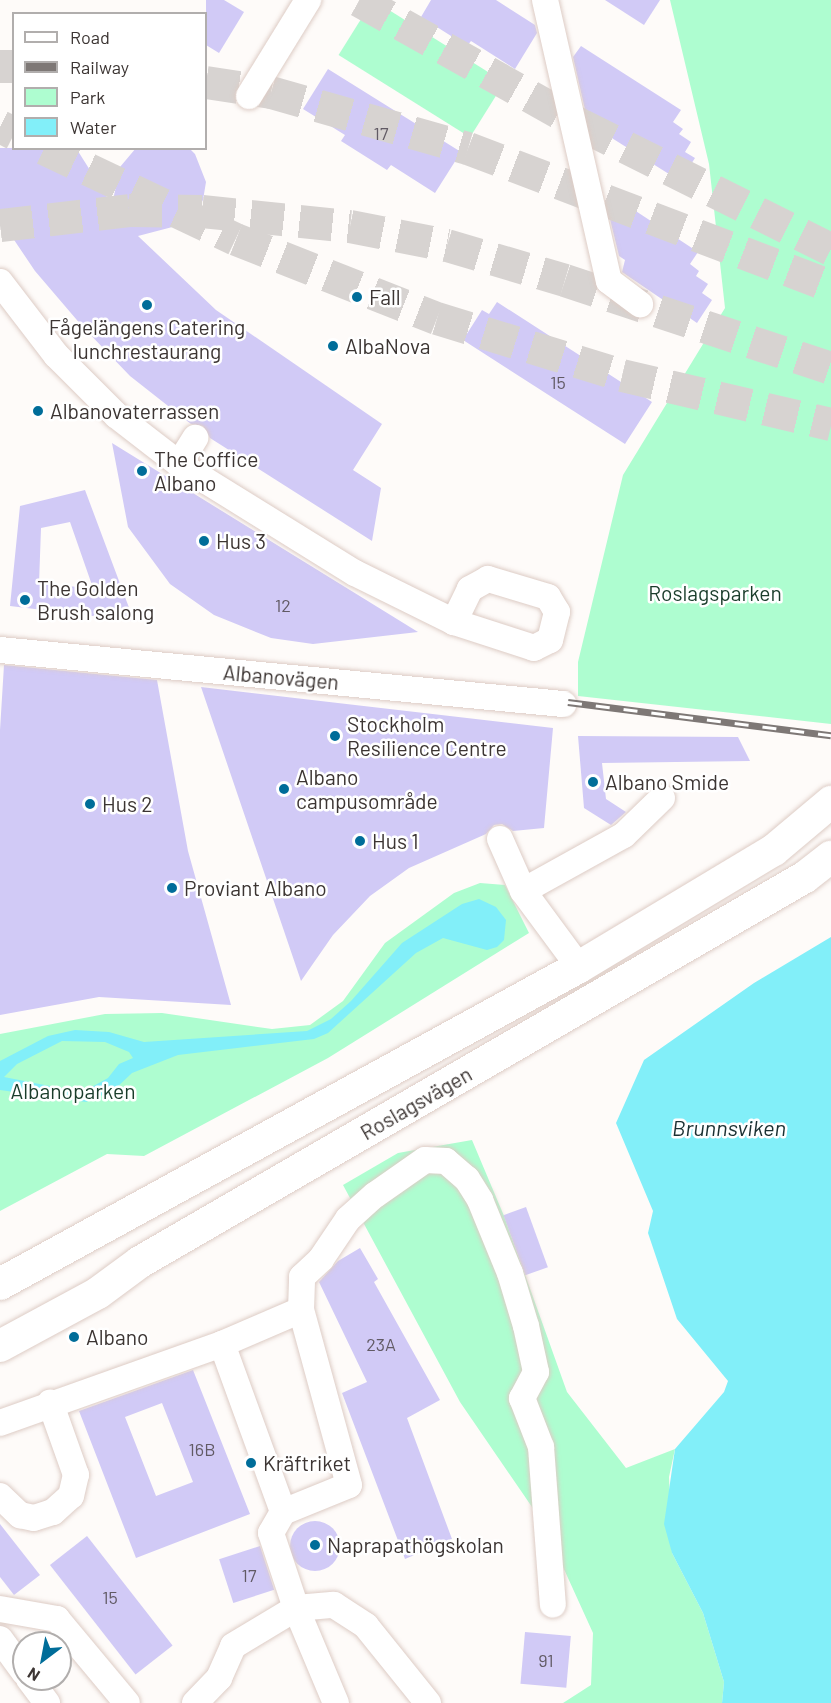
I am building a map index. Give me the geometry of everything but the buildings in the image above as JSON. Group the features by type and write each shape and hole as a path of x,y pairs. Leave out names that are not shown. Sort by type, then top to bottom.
{"main road":[{"name":"Roslagsvägen","path":"0,1284 579,967 774,850 831,802"},
{"name":"Roslagsvägen","path":"0,1346 98,1293 140,1262 805,877 831,857"}],"street":[{"path":"249,96 308,0"},
{"path":"545,0 609,281 640,304"},
{"path":"0,282 56,355 117,416 179,464 355,573 454,622 499,629 534,648 550,640 557,612 548,597 488,579 470,589 454,622"},
{"path":"179,464 195,438"},
{"name":"Albanovägen","path":"0,650 563,704"},
{"path":"523,891 624,835 662,798"},
{"path":"500,839 523,891 579,967"},
{"path":"336,1703 296,1608 271,1533 283,1512 349,1485 301,1310 302,1277 321,1259 348,1220 375,1195 425,1160 446,1161 467,1179 494,1230 510,1273 536,1372 522,1398 541,1447 553,1605"},
{"path":"0,1423 50,1402 222,1344 301,1310"},
{"path":"222,1344 283,1512"},
{"path":"0,1496 20,1515 34,1518 53,1512 71,1496 76,1475 50,1402"},
{"path":"195,1703 219,1678 233,1646 296,1608 334,1605 366,1626 428,1703"},
{"path":"0,1609 57,1619 127,1703"},
{"path":"0,1639 12,1656"}],"green space":[{"path":"373,0 504,82 470,137 339,55"},
{"name":"Roslagsparken","path":"670,0 831,0 831,724 578,696 578,662 623,475 725,308 709,164"},
{"name":"Albanoparken","path":"480,883 505,885 529,933 328,1058 144,1156 107,1154 0,1211 0,1034 105,1014 162,1013 272,1029 310,1025 343,1001 385,943 454,893"},
{"path":"472,1140 504,1216 567,1392 626,1468 675,1449 669,1477 672,1553 703,1613 724,1682 722,1703 563,1703 591,1685 593,1633 543,1523 460,1402 343,1185 398,1153"}],"water":[{"path":"479,899 496,907 506,920 504,940 497,947 487,950 443,938 416,953 328,1033 314,1039 178,1055 132,1073 114,1090 86,1102 0,1090 0,1061 48,1036 75,1030 109,1032 144,1042 307,1031 331,1019 351,1001 402,943 462,904","holes":["62,1041 105,1042 129,1052 133,1058 119,1064 108,1078 88,1089 70,1090 4,1077 17,1064"]},
{"name":"Brunnsviken","path":"831,937 831,1703 722,1703 724,1682 703,1613 672,1553 664,1524 675,1449 724,1392 728,1381 677,1319 648,1233 653,1211 616,1123 644,1060 754,983"}],"tunnel":[{"path":"359,0 582,125 831,249"},
{"path":"0,66 12,66"},
{"path":"207,82 271,92 468,148 831,286"},
{"path":"0,126 12,132"},
{"path":"48,150 236,239 437,318 622,375 831,424"},
{"path":"0,225 129,210 202,211 350,226 447,245 565,280 831,368"}],"railway":[{"path":"568,702 831,735"}],"place":[{"name":"Fall","path":"357,297"},
{"name":"Fågelängens Catering lunchrestaurang","path":"147,305"},
{"name":"AlbaNova","path":"333,346"},
{"name":"Albanovaterrassen","path":"38,411"},
{"name":"The Coffice Albano","path":"142,471"},
{"name":"Hus 3","path":"204,541"},
{"name":"The Golden Brush salong","path":"25,600"},
{"name":"Stockholm Resilience Centre","path":"335,736"},
{"name":"Albano Smide","path":"593,782"},
{"name":"Albano campusområde","path":"284,789"},
{"name":"Hus 2","path":"90,804"},
{"name":"Hus 1","path":"360,841"},
{"name":"Proviant Albano","path":"172,888"},
{"name":"Albano","path":"74,1337"},
{"name":"Kräftriket","path":"251,1463"},
{"name":"Naprapathögskolan","path":"315,1545"}]}
